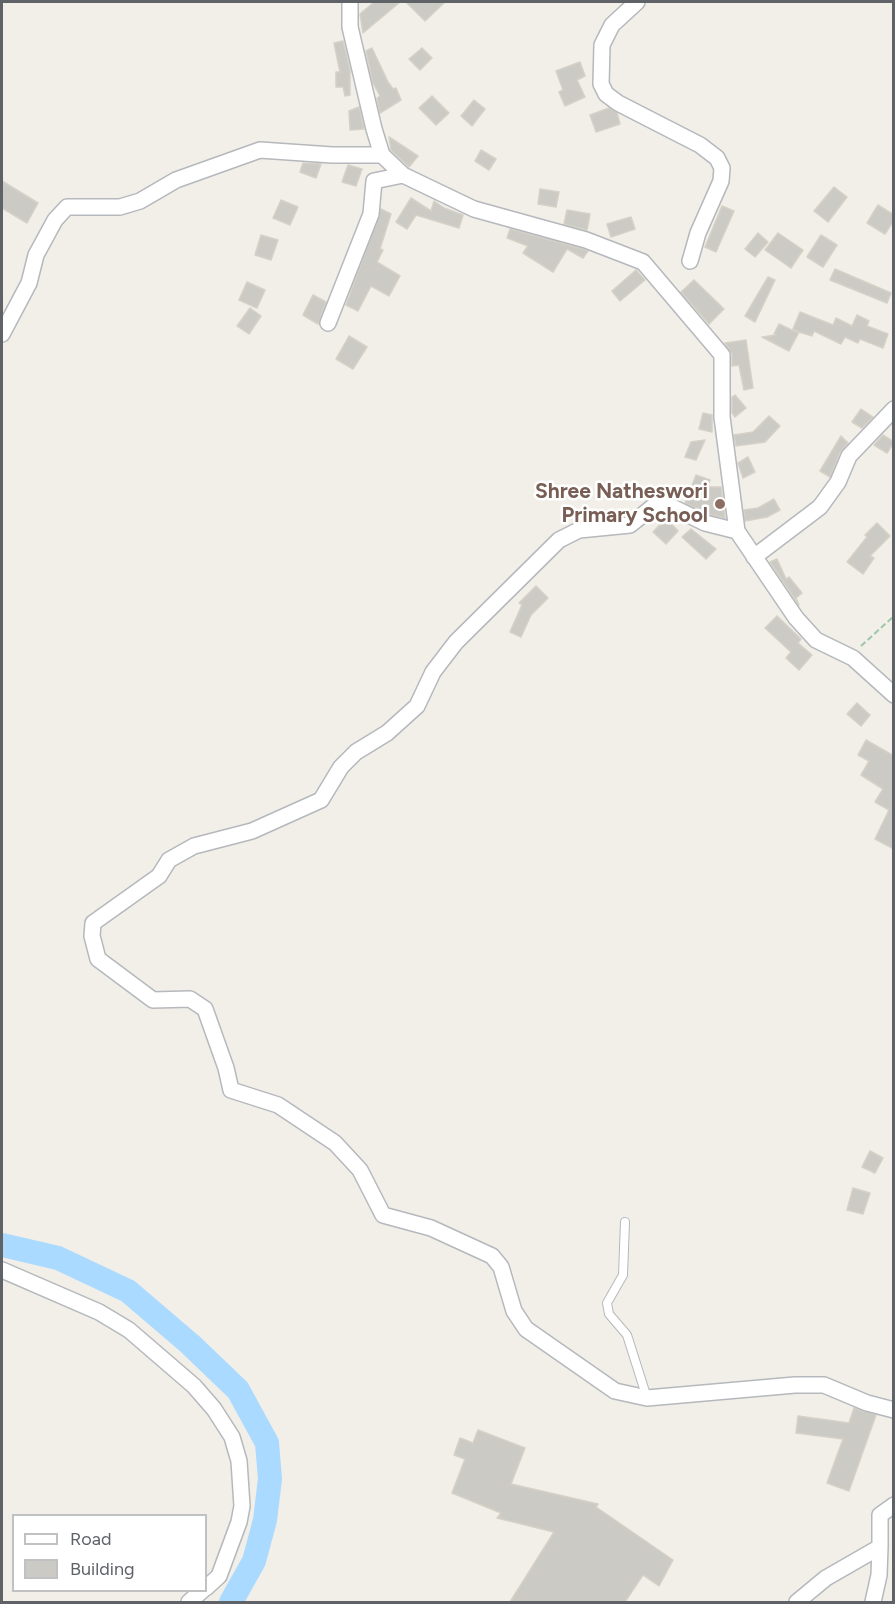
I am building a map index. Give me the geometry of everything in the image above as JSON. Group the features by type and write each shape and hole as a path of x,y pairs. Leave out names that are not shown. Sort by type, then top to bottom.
{"street":[{"path":"350,2 351,27 382,155 403,175 474,209 586,240 643,262 722,355 722,417 737,531 796,618 816,640 851,657 894,695"},
{"path":"637,2 612,25 602,45 601,84 606,94 618,104 700,146 717,158 722,168 721,181 698,233 690,261"},
{"path":"2,334 29,283 36,255 55,220 67,207 120,207 140,201 176,180 260,150 382,155"},
{"path":"328,322 372,214 374,181 403,175"},
{"path":"754,557 820,507 838,482 849,456 877,423 894,409"},
{"path":"737,531 705,523 666,504 655,505 630,525 579,530 559,540 456,642 433,672 417,706 387,733 356,752 341,767 321,800 252,831 194,846 177,855 169,860 159,876 93,923 92,936 98,959 153,1000 190,999 205,1009 226,1068 231,1090 278,1105 335,1143 360,1170 383,1215 431,1228 492,1256 501,1267 514,1311 526,1329 615,1391 647,1398 795,1385 824,1385 867,1403 894,1410"},
{"path":"2,1270 99,1312 129,1330 194,1386 232,1437 239,1461 243,1506 219,1576 207,1586"},
{"path":"873,1602 879,1575 880,1515 894,1505"},
{"path":"797,1602 825,1578 880,1547"},
{"path":"189,1602 201,1592"}],"lane":[{"path":"625,1222 623,1275 607,1303 609,1314 627,1335 647,1398"}],"path":[{"path":"851,657 878,628 894,616"}],"building":[{"path":"374,2 400,2 363,33 360,14"},
{"path":"406,2 445,2 425,21"},
{"path":"343,41 350,70 350,95 345,96 343,87 336,87 336,72 340,72 334,43"},
{"path":"372,48 388,82 393,89 396,88 401,100 380,113 377,98 380,96 373,83 366,51"},
{"path":"422,48 432,58 420,70 409,59"},
{"path":"580,62 585,76 577,80 585,97 565,106 559,92 563,90 556,71"},
{"path":"432,96 449,113 436,125 419,108"},
{"path":"474,100 485,109 472,126 461,116"},
{"path":"359,107 364,129 350,130 349,111"},
{"path":"609,108 617,113 620,124 596,132 590,115"},
{"path":"389,137 418,156 409,167 391,150"},
{"path":"481,150 496,159 489,170 475,161"},
{"path":"303,163 321,164 316,178 300,172"},
{"path":"348,165 362,169 356,186 342,182"},
{"path":"2,181 38,203 27,223 2,208"},
{"path":"834,187 847,197 828,222 814,211"},
{"path":"540,189 559,192 556,207 538,204"},
{"path":"411,198 431,211 434,201 444,208 463,215 459,228 416,215 407,229 396,222"},
{"path":"281,200 298,207 290,225 273,218"},
{"path":"878,205 894,215 894,220 885,234 867,223"},
{"path":"722,206 734,211 716,252 705,247"},
{"path":"381,209 391,214 380,249 383,250 377,262 400,276 389,296 371,286 358,311 346,305"},
{"path":"567,210 590,214 587,230 564,224"},
{"path":"631,217 635,229 611,237 607,224"},
{"path":"510,229 588,251 583,258 567,249 553,272 523,253 528,246 507,238"},
{"path":"758,233 768,242 755,257 745,249"},
{"path":"778,233 803,250 791,268 765,250"},
{"path":"261,235 278,240 271,260 255,255"},
{"path":"821,235 837,245 823,267 807,257"},
{"path":"835,269 891,293 887,303 830,280"},
{"path":"636,270 645,280 620,301 612,291"},
{"path":"768,277 775,280 755,322 745,316"},
{"path":"694,280 724,309 709,324 681,292"},
{"path":"247,282 265,290 257,308 239,300"},
{"path":"313,295 326,302 318,324 303,315"},
{"path":"250,308 261,316 249,334 237,326"},
{"path":"800,312 833,325 836,318 852,326 857,315 869,321 867,326 888,334 883,348 860,339 858,343 845,337 841,344 814,331 812,336 793,329"},
{"path":"779,324 799,332 789,351 762,337 776,335 774,334"},
{"path":"349,336 367,347 353,369 336,359"},
{"path":"746,340 753,388 744,390 739,365 732,366 732,354 725,343"},
{"path":"735,395 746,408 735,417 732,413 732,397"},
{"path":"861,409 873,417 862,428 852,422"},
{"path":"703,413 712,415 712,432 699,429"},
{"path":"769,416 780,426 765,442 736,446 734,435 753,432"},
{"path":"883,435 894,442 887,453 874,445"},
{"path":"841,436 848,443 840,452 830,477 820,471"},
{"path":"705,440 696,460 685,457 691,442"},
{"path":"748,457 755,472 743,478 738,463"},
{"path":"696,475 710,480 708,487 721,487 725,518 708,514 685,503"},
{"path":"774,499 780,510 767,517 745,521 744,510 758,508"},
{"path":"666,518 678,531 666,544 653,532"},
{"path":"877,523 890,536 870,556 874,558 863,574 847,562 867,537 865,535"},
{"path":"691,529 716,549 706,559 682,537"},
{"path":"777,559 786,579 789,577 802,593 796,598 799,605 770,562"},
{"path":"536,586 548,598 531,615 521,637 510,632 522,605 519,603"},
{"path":"777,616 801,639 798,643 812,655 799,670 786,658 791,652 765,628"},
{"path":"857,703 870,715 861,726 847,714"},
{"path":"866,740 894,756 894,849 875,839 889,810 875,802 883,789 861,775 869,761 858,755"},
{"path":"870,1151 883,1158 875,1173 862,1167"},
{"path":"853,1188 870,1193 863,1214 847,1210"},
{"path":"854,1408 876,1415 849,1491 827,1483 843,1439 796,1433 798,1416 849,1423"},
{"path":"478,1430 525,1448 511,1484 598,1504 596,1507 673,1560 659,1586 643,1575 625,1602 510,1602 554,1532 497,1518 501,1513 452,1493 465,1459 454,1455 460,1438 473,1443"}],"waterway":[{"path":"2,1245 58,1258 128,1291 190,1344 238,1390 267,1443 270,1479 265,1520 254,1561 231,1602"}],"place":[{"name":"Shree Natheswori Primary School","path":"720,504"}]}
